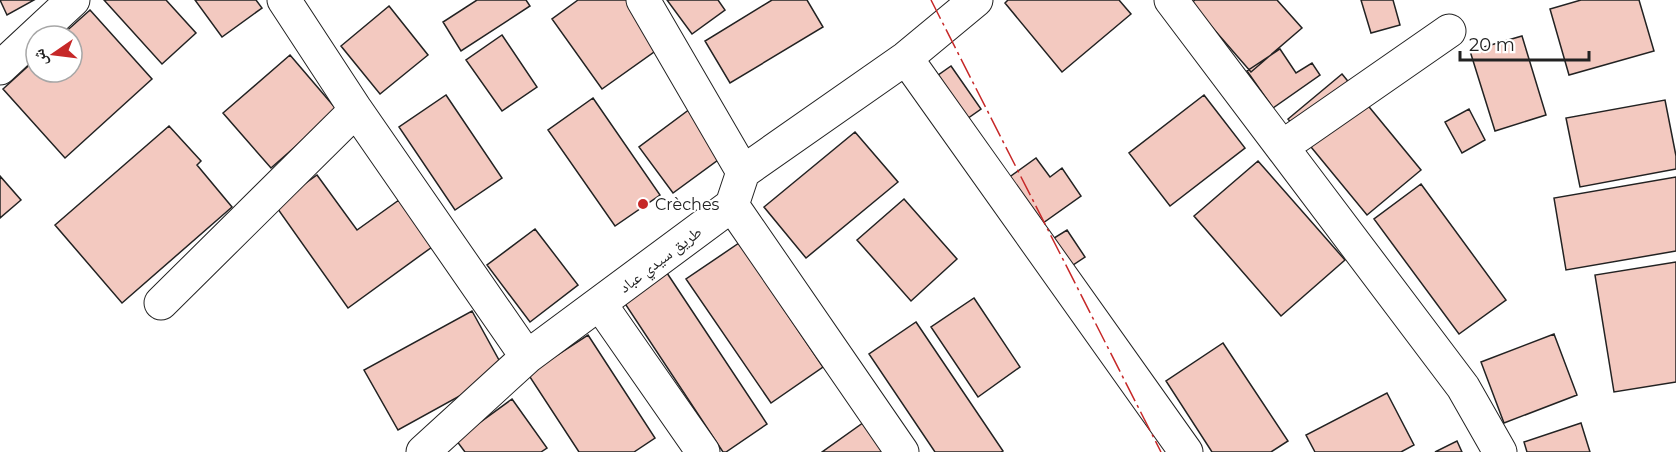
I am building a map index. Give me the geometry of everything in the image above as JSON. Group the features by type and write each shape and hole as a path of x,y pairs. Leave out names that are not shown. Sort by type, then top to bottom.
{"street":[{"path":"0,68 73,0"},
{"path":"284,0 356,110 527,357"},
{"path":"643,0 743,171"},
{"path":"902,452 732,205 743,171 906,58 976,0"},
{"path":"1172,0 1463,387 1500,452"},
{"path":"1282,147 1449,31"},
{"path":"906,58 1185,452"},
{"path":"161,303 356,110"},
{"name":"طريق سيدي عباد","path":"423,452 527,357 732,205"},
{"path":"600,304 703,452"}],"building":[{"path":"0,0 34,0 7,15"},
{"path":"104,0 166,0 196,33 162,64"},
{"path":"195,0 256,0 262,8 222,37"},
{"path":"477,0 526,0 530,6 461,51 443,22"},
{"path":"578,0 628,0 661,47 602,89 552,19"},
{"path":"667,0 718,0 725,10 692,34"},
{"path":"772,0 807,0 823,27 730,83 705,41"},
{"path":"1008,0 1119,0 1131,14 1062,72 1005,3"},
{"path":"1195,0 1277,0 1302,28 1251,72 1191,3"},
{"path":"1361,0 1393,0 1400,25 1371,33"},
{"path":"1581,0 1639,0 1654,51 1569,75 1550,9"},
{"path":"389,6 428,55 380,94 341,46"},
{"path":"90,10 152,79 65,158 3,89 24,70 24,84 84,84 84,24 74,24"},
{"path":"502,35 537,87 502,111 466,60"},
{"path":"1522,36 1546,115 1495,131 1470,51"},
{"path":"1280,49 1296,73 1312,63 1320,75 1273,108 1247,71"},
{"path":"290,55 337,110 271,168 223,113"},
{"path":"951,66 981,109 964,121 934,78"},
{"path":"1342,74 1421,170 1367,215 1288,119"},
{"path":"446,95 502,178 455,210 399,127"},
{"path":"1204,95 1245,148 1170,206 1129,153"},
{"path":"593,98 660,195 615,226 548,130"},
{"path":"1665,100 1676,156 1676,169 1580,187 1566,118"},
{"path":"698,103 733,149 673,193 639,147"},
{"path":"1469,109 1485,140 1462,153 1445,122"},
{"path":"169,126 201,161 197,165 232,207 122,303 55,225"},
{"path":"855,132 898,182 806,258 764,207"},
{"path":"1036,158 1050,177 1062,168 1081,196 1036,228 1004,181"},
{"path":"1258,161 1345,260 1281,316 1194,216"},
{"path":"317,175 357,230 399,200 432,247 348,308 275,205"},
{"path":"0,176 21,200 0,218"},
{"path":"1676,177 1676,251 1566,270 1554,198"},
{"path":"1421,184 1506,300 1459,334 1374,219"},
{"path":"904,199 957,259 911,301 857,240"},
{"path":"535,229 578,285 530,322 487,265"},
{"path":"1067,230 1085,257 1064,271 1046,243"},
{"path":"739,243 823,367 771,403 686,279"},
{"path":"1676,262 1676,382 1614,392 1595,275"},
{"path":"665,270 767,424 726,452 723,452 622,299"},
{"path":"974,298 1020,367 978,397 931,327"},
{"path":"472,311 505,371 398,430 364,370"},
{"path":"916,322 1003,451 935,452 869,354"},
{"path":"1554,334 1577,395 1504,423 1481,362"},
{"path":"588,335 655,438 634,452 579,452 528,374"},
{"path":"1223,343 1288,441 1271,452 1212,452 1166,381"},
{"path":"1387,393 1414,445 1401,452 1315,452 1306,435"},
{"path":"512,399 547,448 541,452 465,452 456,440"},
{"path":"867,420 889,452 822,452"},
{"path":"1581,423 1590,452 1527,452 1524,442"},
{"path":"1457,441 1462,452 1435,452"}],"power":[{"path":"931,0 1161,452"}],"place":[{"name":"Crèches","path":"643,204"}]}
